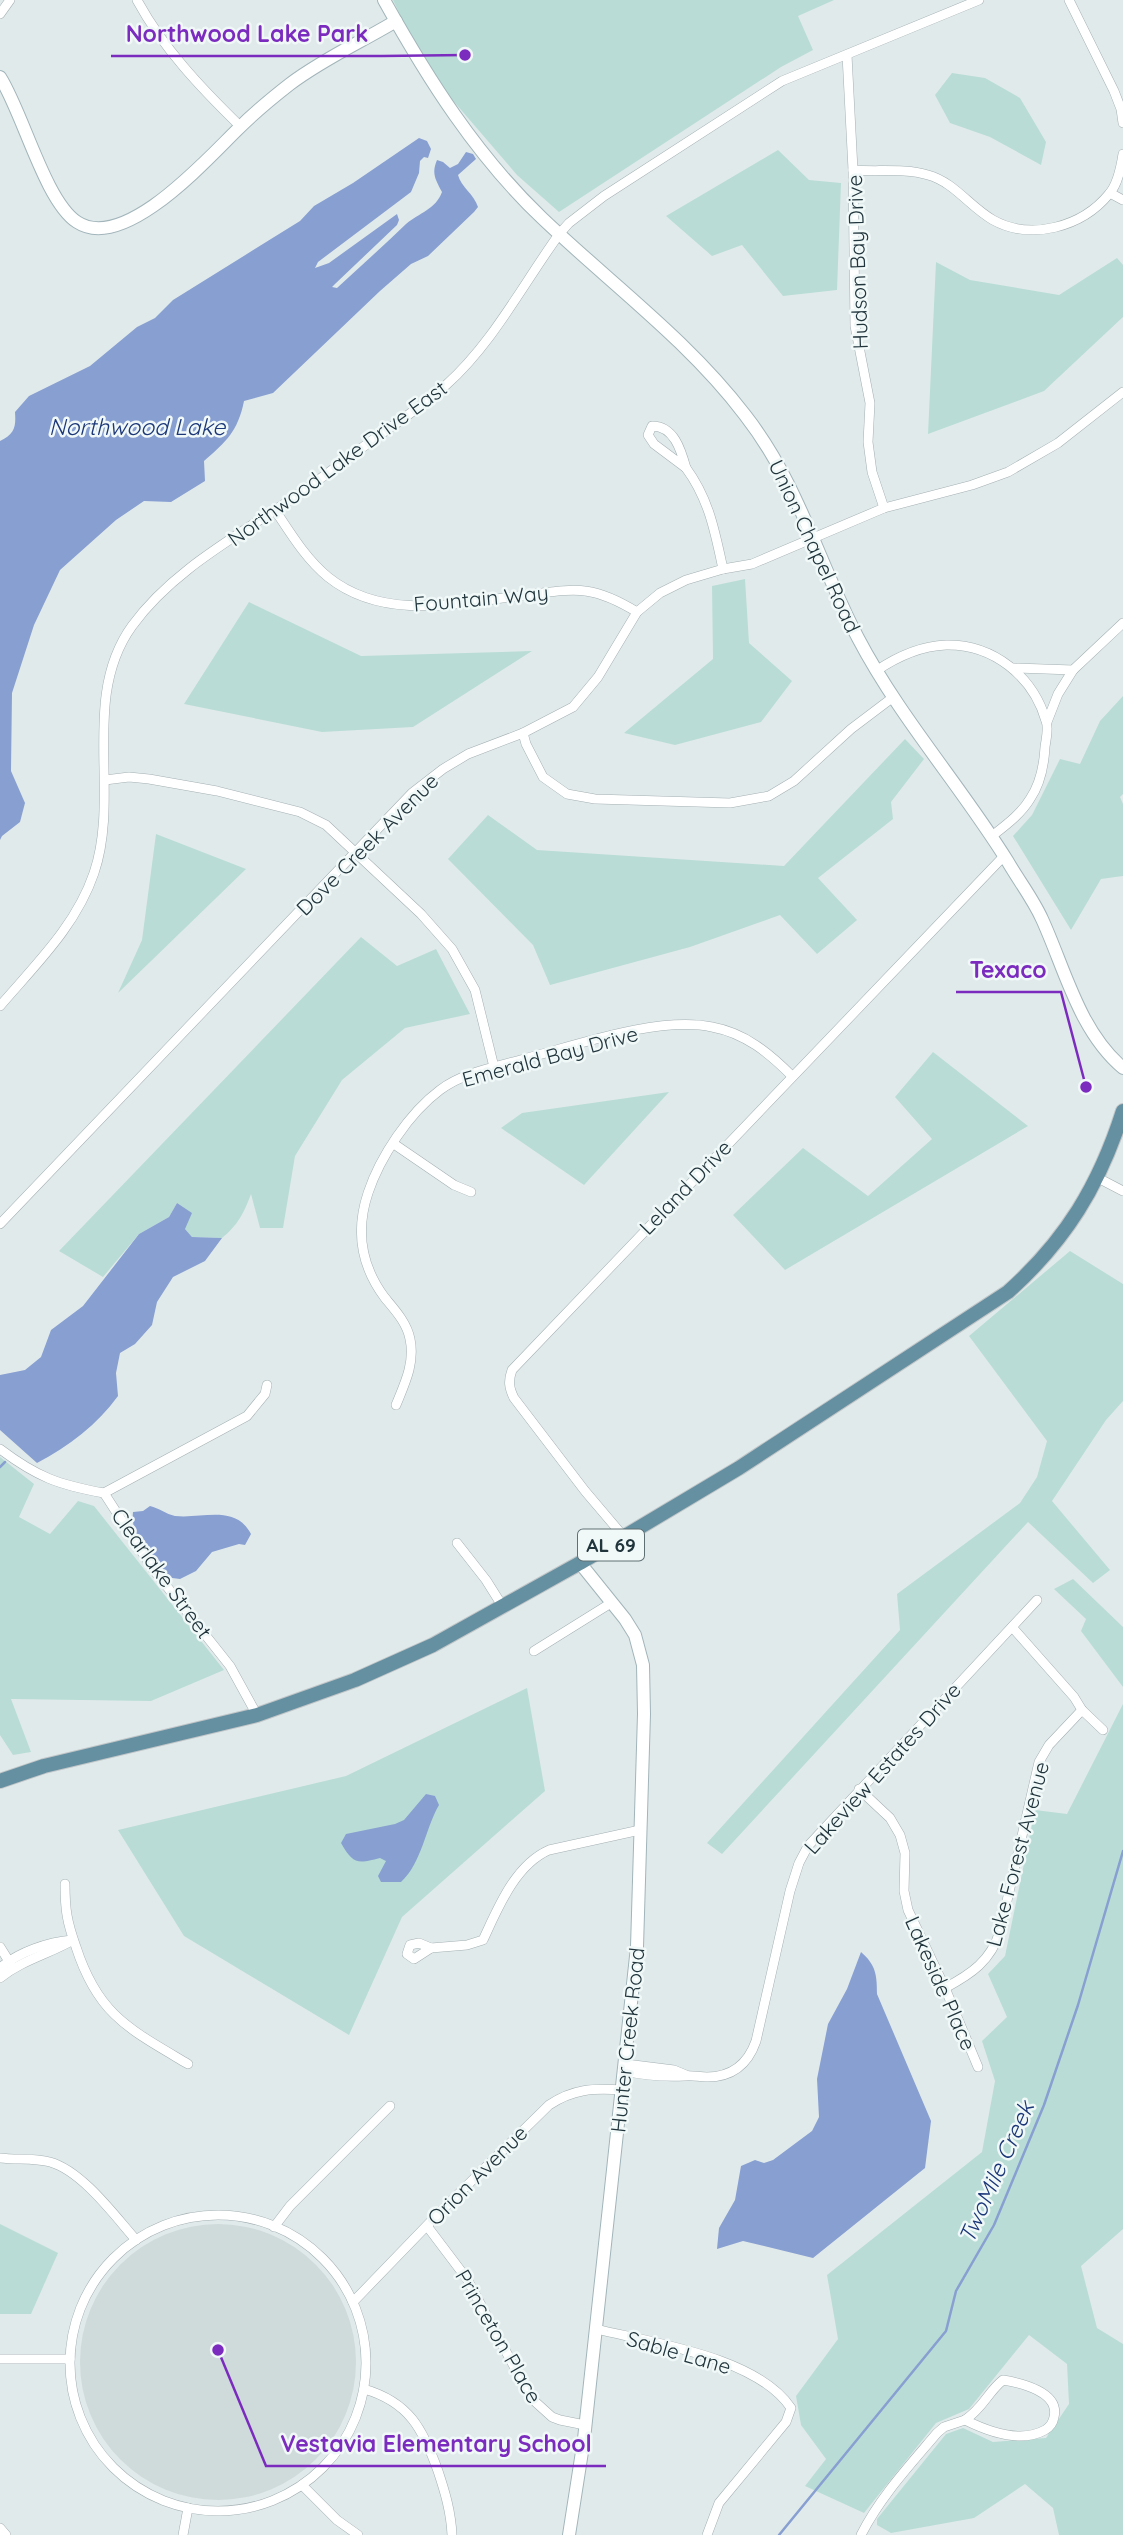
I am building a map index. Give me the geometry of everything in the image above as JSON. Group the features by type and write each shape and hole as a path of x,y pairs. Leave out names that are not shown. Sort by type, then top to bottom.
{"main road":[{"name":"AL 69","path":"0,1781 77,1757 257,1715 329,1690 441,1641 624,1537 834,1407 1008,1292 1036,1267 1061,1238 1098,1178 1123,1111"}],"street":[{"path":"0,14 10,0"},
{"path":"137,0 176,58 240,127"},
{"name":"Union Chapel Road","path":"384,0 441,96 475,143 541,217 688,350 733,400 777,462 815,539 836,593 876,671 892,698 992,836 1040,915 1081,1012 1100,1045 1123,1068"},
{"name":"Northwood Lake Drive East","path":"0,1006 63,933 87,891 99,855 103,827 104,717 107,689 126,635 150,604 163,591 248,527 445,386 466,366 501,320 559,233 604,196 757,97 800,73 979,0"},
{"path":"1069,0 1114,91 1123,123"},
{"path":"0,77 58,202 78,222 95,228 114,226 141,214 201,165 240,127 292,83 316,66 396,21"},
{"name":"Hudson Bay Drive","path":"847,55 853,170 855,326 870,403 868,442 872,472 884,508"},
{"path":"853,170 928,175 946,183 991,219 1026,231 1044,230 1080,218 1110,193 1121,167 1123,154"},
{"path":"1110,193 1123,200"},
{"name":"Dove Creek Avenue","path":"0,1224 412,793 468,754 523,733 565,712 580,700 598,677 637,612 660,593 686,580 752,564 884,508 972,485 1008,472 1058,443 1123,392"},
{"path":"686,468 669,432 662,426 652,426 648,436 654,444 686,468 696,481 709,508 723,569"},
{"name":"Fountain Way","path":"275,510 300,548 327,576 352,591 379,601 417,607 582,590 610,596 637,612"},
{"path":"992,836 1019,812 1036,788 1045,760 1047,722 1058,694 1073,670 1123,623"},
{"path":"876,671 910,652 949,645 987,653 1014,668 1032,690 1047,722"},
{"path":"1014,668 1073,670"},
{"path":"523,733 530,753 544,777 567,794 595,799 730,803 769,796 794,781 851,729 892,698"},
{"path":"105,780 129,777 217,791 300,812 326,825 421,914 457,957 475,990 494,1067"},
{"name":"Leland Drive","path":"624,1537 603,1514 520,1406 509,1389 508,1379 512,1370 1004,856"},
{"name":"Emerald Bay Drive","path":"396,1405 410,1369 410,1340 398,1314 369,1275 360,1238 362,1219 376,1173 408,1121 434,1095 458,1079 494,1067 617,1035 683,1025 712,1027 749,1040 792,1076"},
{"path":"394,1144 454,1185 471,1192"},
{"path":"1098,1178 1123,1191"},
{"path":"104,1493 247,1416 265,1394 267,1385"},
{"name":"Clearlake Street","path":"0,1449 30,1471 47,1479 104,1493 153,1569 230,1666 257,1715"},
{"path":"457,1543 503,1607"},
{"name":"Hunter Creek Road","path":"569,2535 585,2425 638,1947 644,1714 642,1655 631,1627 580,1563"},
{"name":"Lakeview Estates Drive","path":"626,2067 674,2070 686,2076 706,2077 725,2075 742,2066 756,2041 790,1891 799,1863 820,1830 1037,1600"},
{"path":"534,1651 611,1603"},
{"path":"1012,1627 1074,1697 1082,1710 1103,1730"},
{"name":"Lake Forest Avenue","path":"945,1989 974,1971 993,1949 1000,1931 1039,1762 1049,1745 1082,1710"},
{"name":"Lakeside Place","path":"859,1789 890,1818 900,1835 905,1853 904,1891 908,1910 978,2067"},
{"path":"431,1948 467,1945 483,1940 514,1881 525,1866 540,1854 640,1830"},
{"path":"65,1884 65,1911 84,1971 97,1996 110,2011 140,2035 188,2064"},
{"path":"0,1968 59,1949 74,1940"},
{"path":"0,1947 11,1964"},
{"path":"0,1978 11,1964"},
{"name":"Orion Avenue","path":"352,2302 549,2105 565,2095 583,2089 622,2090"},
{"path":"274,2227 290,2206 390,2106"},
{"path":"0,2158 40,2161 59,2166 90,2189 136,2240"},
{"path":"203,2216 239,2217 274,2227 315,2252 336,2275 352,2302 361,2327 366,2354 364,2389 349,2433 336,2453 302,2485 272,2501 247,2508 222,2511 188,2508 160,2499 134,2484 102,2454 86,2430 76,2402 71,2359 78,2317 89,2291 109,2263 136,2240 168,2224 203,2216"},
{"name":"Princeton Place","path":"427,2226 467,2279 531,2398 552,2417 585,2425"},
{"name":"Sable Lane","path":"596,2329 716,2359 776,2390 791,2408 786,2422 719,2503 707,2535"},
{"path":"0,2359 71,2359"},
{"path":"861,2535 893,2484 937,2433 979,2410 995,2386 1003,2380 1048,2396 1056,2413 1053,2423 1046,2429 1028,2434 1009,2435 990,2431 965,2420"},
{"path":"364,2389 397,2404 418,2425 431,2451 447,2496 452,2535"},
{"path":"302,2485 337,2520 358,2535"},
{"path":"183,2535 188,2508"},
{"path":"0,2528 6,2535"}],"shaded area":[{"path":"232,2224 271,2234 283,2240 306,2255 325,2274 346,2309 354,2335 354,2389 346,2415 333,2439 316,2460 295,2477 271,2490 232,2500 204,2500 165,2490 153,2484 130,2469 111,2450 90,2415 82,2389 80,2348 90,2309 96,2297 111,2274 130,2255 165,2234 191,2226"}],"green space":[{"path":"393,0 834,0 798,16 813,50 781,67 559,212 517,175 456,104 431,80"},
{"path":"952,73 985,78 1020,98 1046,142 1041,165 990,137 950,123 935,95"},
{"path":"778,150 809,180 841,183 837,290 783,296 742,245 712,256 666,216"},
{"path":"1117,258 1123,265 1123,317 1044,391 928,434 936,262 970,280 1059,295"},
{"path":"745,579 749,643 792,681 761,722 675,745 624,733 713,659 712,586"},
{"path":"249,602 361,656 532,651 413,727 322,732 184,704"},
{"path":"1123,696 1123,794 1120,797 1123,804 1123,876 1101,879 1071,930 1013,836 1032,815 1060,759 1080,764 1100,721"},
{"path":"905,739 924,759 891,802 893,819 818,878 857,920 817,954 780,915 690,947 550,985 533,945 448,859 488,815 537,850 784,866"},
{"path":"156,834 246,869 118,993 142,940"},
{"path":"361,937 397,966 436,949 470,1014 405,1028 342,1080 295,1156 283,1228 260,1228 251,1194 240,1218 222,1238 192,1237 185,1229 177,1203 169,1217 139,1234 103,1277 59,1251"},
{"path":"933,1052 1028,1126 785,1270 733,1215 803,1148 868,1196 932,1139 895,1097"},
{"path":"669,1092 584,1185 501,1128 522,1113"},
{"path":"1070,1251 1123,1284 1123,1401 1106,1420 1052,1501 1110,1570 1093,1583 1028,1522 722,1854 707,1843 900,1630 897,1594 1020,1503 1037,1477 1047,1441 969,1336"},
{"path":"0,1457 34,1484 19,1517 50,1534 78,1501 94,1506 224,1670 151,1701 11,1699 31,1752 13,1755 0,1735"},
{"path":"1073,1579 1123,1627 1123,1687 1081,1631 1086,1619 1054,1589"},
{"path":"527,1688 545,1791 402,1917 349,2035 184,1936 118,1830 346,1776"},
{"path":"1123,1704 1123,2229 1081,2266 1097,2328 1123,2344 1123,2535 1059,2535 1053,2508 1025,2484 974,2518 891,2533 877,2525 877,2519 946,2434 963,2428 993,2442 1046,2438 1069,2404 1067,2364 1029,2335 969,2409 936,2423 864,2513 805,2486 826,2459 801,2425 796,2396 838,2339 827,2275 982,2152 995,2081 982,2041 1007,2017 988,1974 1005,1956 1035,1810 1067,1814"},
{"path":"0,2224 58,2253 31,2314 0,2314"}],"water":[{"name":"Northwood Lake","path":"419,138 427,141 431,149 428,158 424,157 420,161 419,173 411,192 318,262 315,268 329,263 397,214 397,225 332,287 337,288 406,224 431,207 442,192 434,173 437,160 450,168 458,164 466,152 473,154 476,159 458,175 476,202 478,207 474,212 428,256 411,264 380,291 273,393 244,401 230,435 204,461 205,481 171,502 144,501 116,520 60,570 34,625 12,693 11,771 25,803 20,822 0,840 0,441 13,430 15,412 29,396 90,366 137,327 155,318 173,300 300,221 314,206"},
{"path":"177,1203 192,1213 185,1229 192,1237 222,1238 205,1261 173,1277 157,1302 152,1325 135,1344 120,1353 116,1373 118,1396 110,1407 82,1434 37,1463 0,1430 0,1375 25,1370 41,1357 51,1330 83,1306 139,1234 169,1217"},
{"path":"150,1506 175,1516 227,1516 244,1525 251,1534 245,1545 239,1544 212,1552 196,1571 180,1579 165,1577 142,1547 133,1521 133,1512 143,1511"},
{"path":"426,1794 435,1796 439,1805 419,1856 401,1882 381,1882 378,1876 386,1861 380,1858 356,1861 341,1843 346,1834 404,1820"},
{"path":"861,1952 875,1971 877,1994 931,2121 925,2168 813,2258 743,2241 717,2249 719,2228 735,2200 741,2166 755,2160 764,2163 773,2160 812,2131 819,2117 817,2079 828,2024 847,1989"}],"waterway":[{"path":"0,1467 5,1462"},
{"name":"TwoMile Creek","path":"779,2535 946,2331 956,2291 994,2225 1044,2105 1078,2005 1123,1851"}],"place":[{"name":"Northwood Lake Park","path":"465,55"},
{"name":"Texaco","path":"1086,1087"},
{"name":"Vestavia Elementary School","path":"218,2350"}]}
